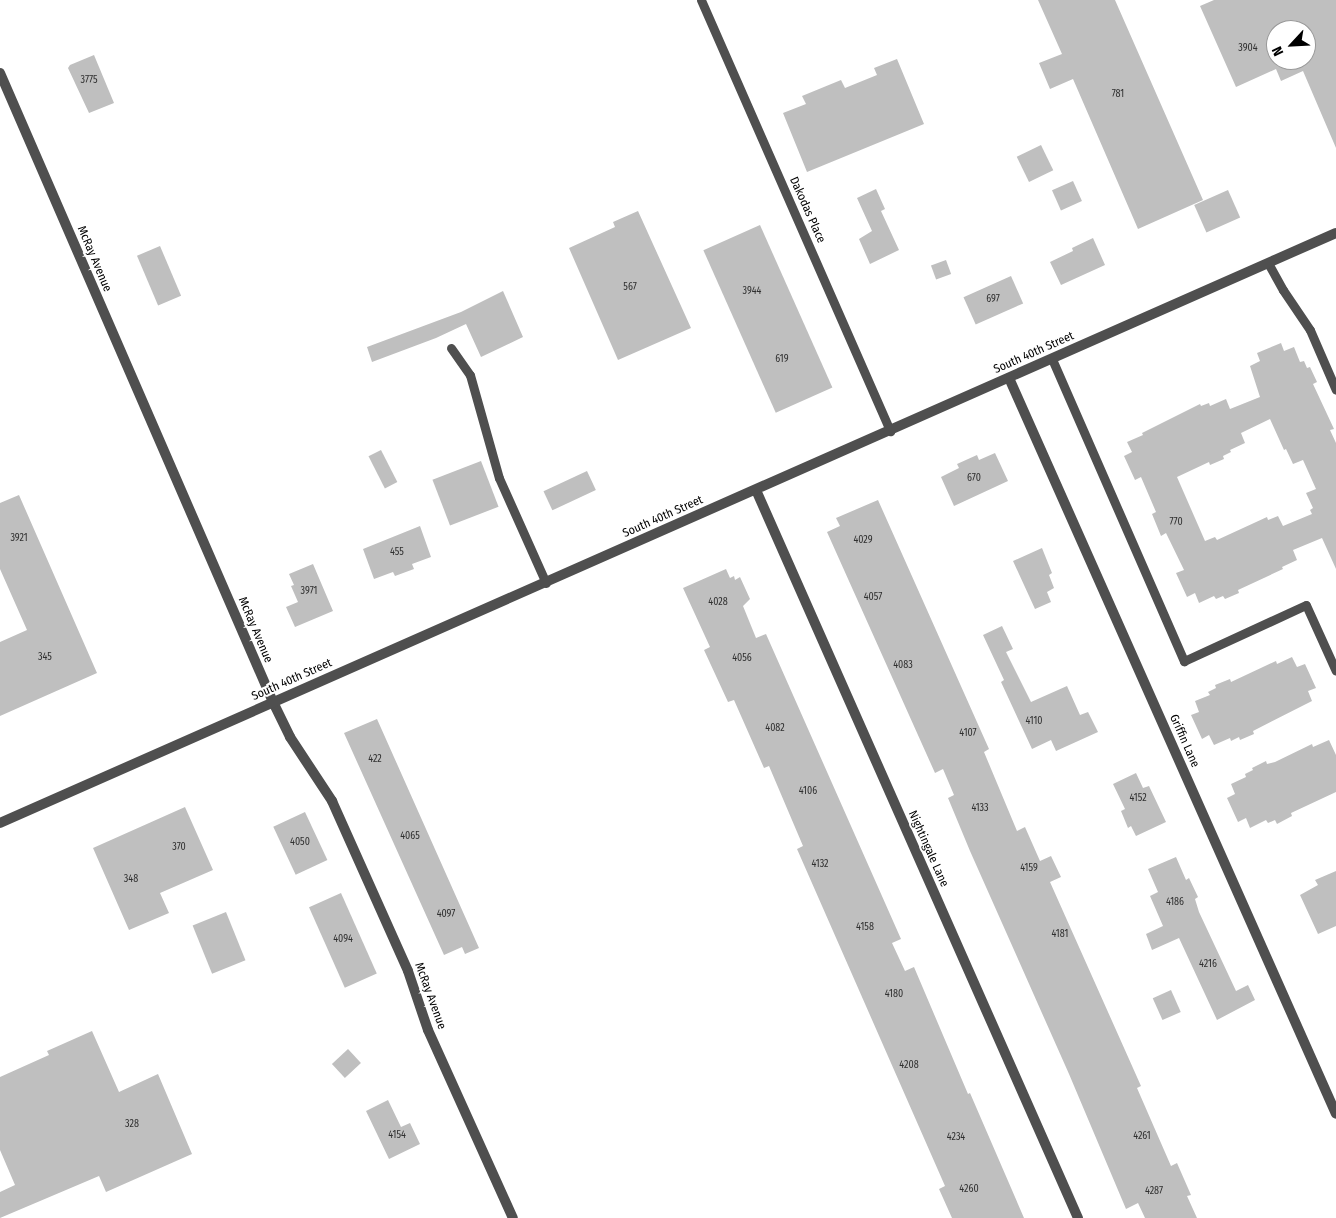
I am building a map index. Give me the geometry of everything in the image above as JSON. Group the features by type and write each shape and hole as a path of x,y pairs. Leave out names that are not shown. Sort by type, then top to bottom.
{"street":[{"name":"McRay Avenue","path":"0,73 273,702 290,737 332,801 408,971 428,1030 513,1218"},
{"name":"South 40th Street","path":"0,823 1336,233"},
{"name":"Griffin Lane","path":"1009,378 1336,1114"},
{"name":"Nightingale Lane","path":"756,490 1078,1218"}],"lane":[{"name":"Dakodas Place","path":"702,0 890,431"},
{"path":"1268,263 1283,290 1310,330 1336,390"},
{"path":"451,348 470,375 499,478 546,583"},
{"path":"1052,359 1184,661 1306,605 1336,671"}],"building":[{"path":"1038,0 1115,0 1203,200 1138,229 1073,79 1050,89 1039,63 1062,54"},
{"path":"1214,0 1336,0 1336,148 1303,71 1281,81 1276,70 1316,70 1316,20 1266,20 1266,70 1274,70 1236,87 1200,6"},
{"path":"94,55 114,103 89,113 68,68 70,65"},
{"path":"897,59 924,124 807,172 783,113 806,104 802,96 841,80 845,88 877,75 874,68"},
{"path":"1041,145 1053,170 1029,182 1017,157"},
{"path":"1073,181 1082,201 1061,210 1052,190"},
{"path":"876,189 885,209 881,211 899,250 870,264 859,239 872,231 857,198"},
{"path":"1228,190 1240,217 1206,232 1194,205"},
{"path":"638,211 691,328 618,360 569,248 615,227 613,222"},
{"path":"760,225 832,388 776,413 703,250"},
{"path":"1093,238 1105,265 1061,285 1050,262 1073,251 1072,248"},
{"path":"160,246 181,296 158,305 137,256"},
{"path":"946,260 951,274 936,280 931,265"},
{"path":"1011,276 1023,303 976,325 963,297"},
{"path":"503,291 523,337 481,357 466,324 436,338 372,362 367,347 461,312"},
{"path":"1281,343 1284,351 1294,347 1300,362 1304,361 1307,368 1310,367 1317,382 1313,384 1334,429 1330,430 1336,443 1336,569 1322,538 1293,550 1297,560 1282,567 1283,569 1238,590 1239,593 1225,599 1223,596 1216,599 1214,596 1199,603 1195,593 1187,597 1176,573 1184,570 1166,533 1161,536 1152,514 1156,512 1141,477 1135,480 1124,456 1132,452 1127,442 1200,404 1201,406 1209,403 1210,406 1226,399 1230,409 1260,397 1250,366 1260,361 1257,353","holes":["1270,419 1284,450 1286,449 1293,464 1303,460 1316,489 1306,493 1313,508 1310,510 1312,514 1283,526 1278,516 1268,520 1267,517 1217,540 1215,537 1205,541 1177,477 1209,462 1210,465 1224,459 1223,456 1231,452 1230,450 1245,443 1241,433"]},
{"path":"381,450 397,482 385,488 369,456"},
{"path":"995,453 1008,481 954,506 941,477 959,468 957,464 977,455 979,460"},
{"path":"481,461 499,507 450,525 432,480"},
{"path":"587,471 596,490 552,510 543,491"},
{"path":"19,495 97,673 0,716 0,642 27,630 0,569 0,503"},
{"path":"878,500 989,749 984,752 1017,831 1025,827 1040,861 1051,856 1061,877 1050,882 1141,1086 1137,1088 1171,1166 1177,1163 1191,1195 1187,1196 1197,1218 1145,1218 1138,1203 1126,1209 1069,1074 970,851 948,798 954,795 943,769 935,773 827,532 840,526 836,518"},
{"path":"420,526 431,557 412,564 414,569 395,576 393,572 374,579 363,549"},
{"path":"1042,548 1052,573 1049,575 1054,588 1047,592 1051,602 1035,609 1013,561"},
{"path":"313,564 333,611 295,627 286,607 298,602 291,586 294,585 289,574"},
{"path":"726,569 730,578 734,576 735,580 740,577 750,599 743,606 756,638 766,634 901,939 892,943 905,971 914,967 968,1094 970,1093 1024,1218 952,1218 939,1189 945,1186 797,849 803,846 769,766 764,768 734,700 728,702 704,650 710,647 683,588"},
{"path":"1002,626 1013,649 1006,652 1031,702 1067,686 1080,715 1088,712 1098,732 1056,751 1051,740 1032,749 1001,682 1004,680 983,635"},
{"path":"1292,657 1297,667 1305,664 1316,688 1308,691 1312,701 1253,731 1254,734 1240,740 1239,737 1231,741 1230,738 1214,745 1209,735 1202,739 1191,715 1199,712 1195,701 1210,695 1208,692 1216,688 1215,685 1230,679 1231,682 1276,661 1277,664"},
{"path":"377,719 479,948 465,954 462,947 444,955 344,733"},
{"path":"1329,740 1336,755 1336,792 1291,813 1292,816 1277,824 1275,820 1268,823 1266,820 1250,828 1246,818 1238,822 1227,798 1235,794 1231,784 1246,777 1245,774 1253,770 1252,768 1266,761 1267,764 1275,762 1312,744 1313,747"},
{"path":"1136,773 1143,788 1149,786 1166,822 1136,836 1131,826 1128,828 1121,811 1125,809 1113,784"},
{"path":"185,807 213,870 160,893 169,913 129,930 93,848"},
{"path":"305,812 327,860 296,875 273,827"},
{"path":"1176,857 1186,880 1189,878 1198,897 1195,899 1199,912 1236,991 1248,985 1255,1000 1217,1020 1179,938 1152,950 1146,934 1163,926 1150,896 1158,892 1148,869"},
{"path":"1336,871 1336,926 1318,934 1300,895 1318,885 1315,880"},
{"path":"341,893 377,973 345,988 309,907"},
{"path":"226,912 245,960 212,974 193,925"},
{"path":"1171,990 1181,1012 1162,1020 1153,998"},
{"path":"92,1031 119,1092 158,1074 192,1154 106,1192 99,1176 0,1218 0,1192 15,1185 0,1150 0,1077 49,1055 47,1051"},
{"path":"348,1049 361,1063 345,1078 332,1064"},
{"path":"388,1100 401,1127 410,1123 420,1144 389,1159 366,1111"}]}
